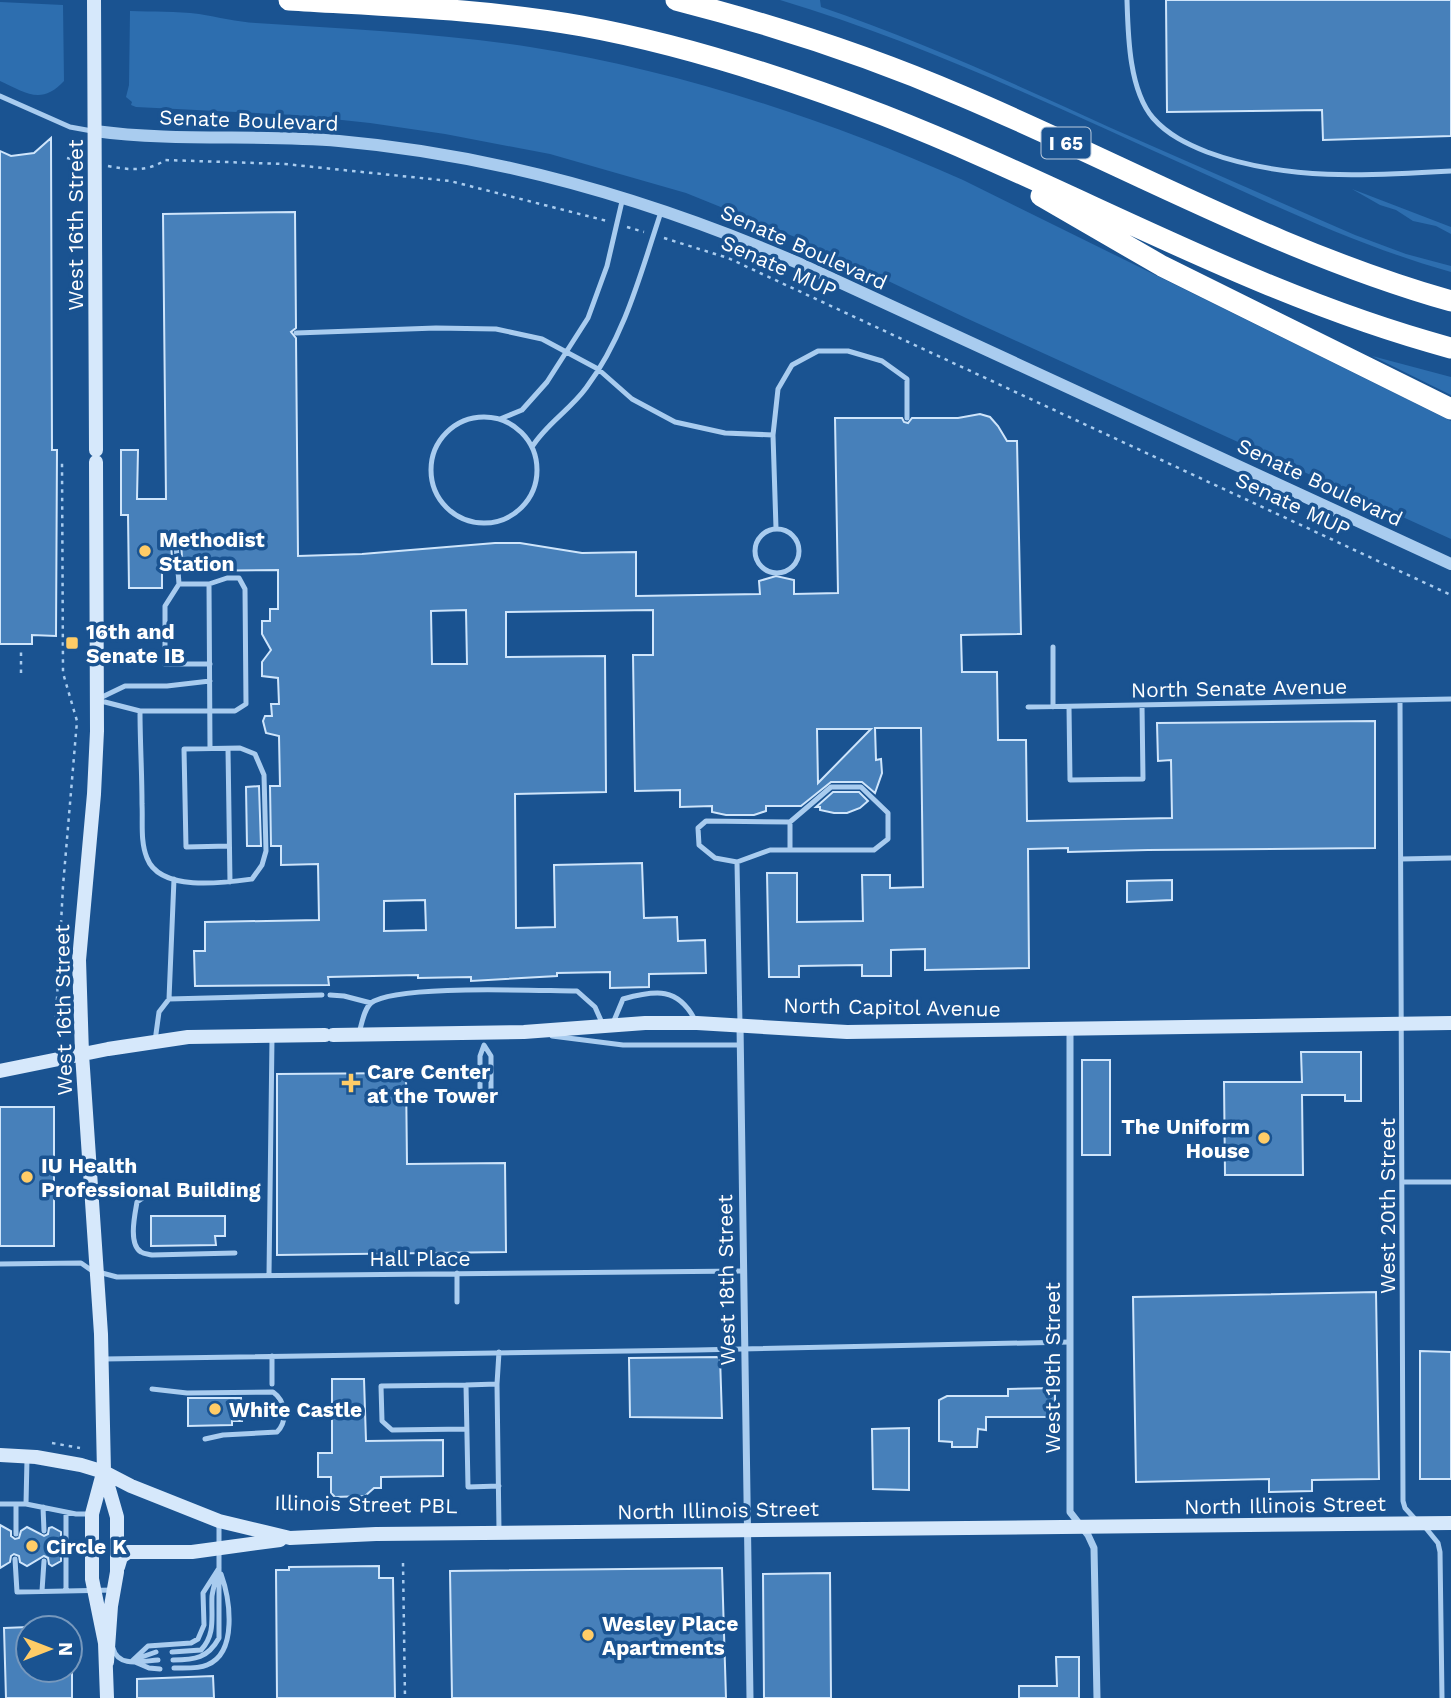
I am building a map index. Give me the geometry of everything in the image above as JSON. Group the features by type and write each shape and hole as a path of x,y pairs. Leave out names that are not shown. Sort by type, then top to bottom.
{"highway":[{"name":"I 65","path":"289,0 470,12 579,26 634,36 749,69 880,114 945,140 1300,297 1382,328 1451,348"},
{"name":"I 65","path":"676,0 756,21 902,71 984,105 1308,252 1451,301"},
{"path":"945,140 1162,266 1451,409"}],"main road":[{"name":"West 16th Street","path":"94,0 96,772 79,945 82,1054 98,1272 104,1472 117,1517 117,1572 107,1662 107,1698"},
{"name":"North Capitol Avenue","path":"0,1071 82,1054 188,1037 358,1034 484,1039 524,1032 608,1025 697,1023 847,1032 1451,1023"},
{"name":"North Illinois Street","path":"0,1455 28,1456 71,1463 104,1472 131,1486 219,1521 290,1538 376,1534 1451,1523"},
{"name":"West 16th Street","path":"104,1472 92,1514 92,1579 107,1662"},
{"path":"117,1572 121,1557 128,1552 192,1552 290,1538"}],"street":[{"name":"Senate Boulevard","path":"95,131 135,136 288,137 373,145 510,168 622,197 798,263 1451,564"},
{"name":"West 18th Street","path":"740,1025 750,1698"},
{"name":"West 19th Street","path":"1070,1029 1070,1512 1092,1541 1094,1548 1097,1698"}],"lane":[{"path":"1128,0 1128,41 1137,86 1152,117 1181,141 1225,158 1307,174 1451,171"},
{"path":"0,96 70,127 95,131"},
{"path":"500,419 522,410 547,382 588,318 607,266 622,197"},
{"path":"532,447 541,432 585,390 598,369 627,314 662,210"},
{"path":"296,333 436,328 496,329 542,339 598,369 632,399 676,422 725,433 773,435"},
{"path":"776,528 773,435 778,389 792,365 818,351 848,351 881,361 906,379 907,418"},
{"path":"483,416 500,419 513,425 532,447 537,464 536,481 530,497 519,510 505,520 488,524 471,523 455,516 442,505 433,490 431,464 439,440 451,428 466,419 483,416"},
{"path":"776,528 795,538 799,552 793,566 788,570 773,573 760,566 756,560 755,545 763,533 776,528"},
{"path":"176,544 178,584 165,606 165,664 210,664"},
{"path":"97,700 140,711 235,711 246,704 245,589 239,578 227,578 209,584 178,584"},
{"path":"209,584 210,749"},
{"path":"1053,647 1053,706"},
{"path":"97,700 125,686 167,686 210,681"},
{"name":"North Senate Avenue","path":"1028,707 1451,699"},
{"name":"West 20th Street","path":"1400,700 1404,1501 1410,1516 1431,1532 1440,1552 1442,1698"},
{"path":"1069,706 1070,780 1143,779 1142,705"},
{"path":"140,711 142,835 147,860 160,874 182,883 230,883 251,879 262,865 266,851 264,775 255,754 240,748 184,749 186,847 229,846"},
{"path":"228,749 230,883"},
{"path":"831,787 861,787 888,813 888,839 874,850 790,850 770,850 737,862 715,858 699,845 698,828 706,821 790,822 831,787"},
{"path":"790,822 790,850"},
{"path":"1401,859 1451,858"},
{"name":"West 18th Street","path":"737,862 740,1025"},
{"path":"155,1041 159,1012 169,999 174,879"},
{"path":"358,1034 366,1009 372,1003 396,994 444,990 577,991 595,1007 608,1025 622,999 642,994 676,995 688,1006 697,1023"},
{"path":"169,999 322,995"},
{"path":"330,995 372,1003"},
{"path":"524,1032 623,1045 740,1045"},
{"path":"269,1275 274,1230 272,1035"},
{"path":"484,1039 491,1056 491,1089"},
{"path":"480,1089 480,1056 484,1039"},
{"path":"1403,1182 1451,1182"},
{"path":"150,1193 137,1202 134,1217 134,1244 140,1252 152,1255 234,1253"},
{"name":"Hall Place","path":"0,1264 81,1264 117,1277 744,1271"},
{"path":"457,1273 457,1302"},
{"path":"102,1359 1070,1342"},
{"path":"499,1352 499,1533"},
{"path":"272,1356 272,1384"},
{"path":"467,1429 392,1430 382,1421 381,1386 497,1384"},
{"path":"466,1385 468,1487 499,1486"},
{"path":"152,1389 187,1394 273,1392 284,1406 283,1424 277,1432 223,1435 205,1439"},
{"path":"26,1504 28,1456"},
{"path":"0,1504 26,1504 92,1514"},
{"path":"16,1504 16,1534"},
{"path":"43,1507 44,1531"},
{"path":"65,1591 66,1512"},
{"path":"173,1660 194,1660 206,1655 214,1648 219,1638 219,1521"},
{"path":"15,1559 17,1592 114,1590"},
{"path":"42,1591 44,1561"},
{"path":"172,1652 201,1650 208,1643 212,1633 212,1594 219,1568"},
{"path":"132,1661 148,1646 191,1643 198,1639 204,1625 203,1594 219,1568"},
{"path":"174,1668 205,1667 219,1657 224,1648 228,1629 228,1593 219,1568"},
{"path":"111,1622 115,1655 122,1661 158,1660"},
{"path":"132,1661 156,1652"},
{"path":"132,1661 160,1669"}],"path":[{"name":"Senate MUP","path":"128,169 153,169 165,160 285,164 450,181 654,234 728,258 1451,595"},
{"path":"57,1017 63,886 77,721 63,673 62,462"},
{"path":"21,649 21,673"},
{"path":"44,1442 78,1447 103,1456"},
{"path":"403,1563 405,1698"}],"shaded area":[{"path":"780,0 820,0 821,7 968,64 1355,235 1406,254 1451,266 1451,272 1385,251 1322,226 939,57 834,17"},
{"path":"0,2 63,5 64,81 56,89 40,95 33,94 0,81"},
{"path":"130,11 190,13 249,22 462,38 586,57 642,69 751,100 805,117 911,158 963,180 1451,421 1451,539 966,318 800,239 686,193 550,154 445,134 295,115 136,107 131,105 132,102 126,97 129,85"},
{"path":"1352,189 1451,227 1451,234 1436,226 1413,221"},
{"path":"1372,356 1451,377 1451,395"}],"building":[{"path":"1166,0 1451,0 1451,136 1323,140 1322,110 1167,112"},
{"path":"51,138 52,450 57,450 56,636 32,635 32,644 0,644 0,151 11,156 34,153"},
{"path":"295,212 296,328 291,332 296,338 298,556 520,543 582,553 636,552 636,596 760,594 759,581 776,576 794,580 794,594 838,593 835,418 902,418 908,423 912,418 958,418 980,414 990,417 1007,441 1017,441 1021,634 961,635 962,672 997,672 998,740 1026,740 1027,821 1172,818 1171,760 1158,761 1157,723 1375,721 1375,848 1068,852 1068,848 1028,849 1029,968 925,970 925,949 891,950 891,976 862,976 862,965 799,966 799,977 769,977 767,873 797,873 797,922 863,921 862,875 890,875 890,888 923,887 921,728 875,728 876,760 881,759 882,773 875,793 862,782 831,782 801,806 766,806 766,811 754,815 712,812 712,806 680,807 680,790 635,791 633,655 653,655 653,610 506,612 506,657 605,656 606,792 515,794 516,928 555,927 554,865 642,863 644,918 677,917 678,941 705,940 706,973 649,974 649,987 610,988 610,972 557,973 557,976 471,981 471,977 418,978 418,975 328,977 329,985 195,986 194,951 205,951 205,922 319,920 318,864 281,865 281,846 271,846 270,786 280,786 279,736 266,733 263,721 265,716 272,716 271,704 279,704 278,678 262,676 262,662 271,650 262,634 262,621 270,621 270,609 278,609 278,570 183,571 181,543 175,539 171,544 173,571 162,571 162,588 129,588 128,515 121,515 121,450 138,450 137,499 166,499 163,214","holes":["466,610 467,664 432,664 431,611","817,729 871,729 818,783","425,900 426,930 384,931 384,901"]},
{"path":"259,786 261,846 247,846 246,787"},
{"path":"833,792 859,792 868,801 860,808 847,813 834,813 816,807"},
{"path":"1172,880 1172,900 1127,902 1127,881"},
{"name":"The Uniform House","path":"1301,1052 1361,1052 1361,1101 1345,1101 1345,1095 1302,1095 1303,1175 1225,1175 1224,1082 1302,1082"},
{"path":"1082,1060 1110,1060 1110,1155 1082,1155"},
{"path":"406,1073 407,1164 505,1163 506,1252 277,1255 277,1074"},
{"name":"IU Health Professional Building","path":"0,1107 54,1107 54,1246 0,1246"},
{"path":"151,1216 225,1216 225,1236 215,1236 216,1245 151,1246"},
{"path":"1376,1292 1379,1479 1312,1480 1312,1491 1269,1492 1269,1479 1136,1482 1133,1297"},
{"path":"1420,1351 1451,1352 1451,1479 1420,1479"},
{"path":"720,1357 722,1418 630,1417 629,1358"},
{"path":"332,1379 364,1379 366,1441 443,1440 443,1476 381,1477 381,1488 374,1488 365,1496 335,1497 331,1493 331,1477 318,1477 318,1453 332,1453"},
{"path":"1055,1388 1055,1417 986,1417 986,1430 978,1429 977,1447 952,1447 952,1442 939,1441 939,1400 947,1396 1008,1396 1008,1389"},
{"name":"White Castle","path":"188,1398 241,1398 242,1421 232,1421 232,1425 188,1426"},
{"path":"909,1428 909,1490 873,1489 872,1429"},
{"name":"Circle K","path":"0,1525 11,1531 11,1536 15,1539 19,1538 21,1531 27,1527 44,1536 52,1527 61,1532 61,1561 52,1566 44,1556 27,1566 14,1554 10,1562 0,1568"},
{"path":"379,1566 379,1578 393,1578 395,1698 277,1698 276,1570 289,1570 289,1567"},
{"name":"Wesley Place Apartments","path":"722,1568 726,1698 452,1698 450,1571"},
{"path":"830,1573 831,1698 764,1698 763,1574"},
{"path":"4,1628 14,1628 14,1684 72,1684 72,1698 6,1698"},
{"path":"1056,1657 1079,1657 1079,1698 1019,1698 1019,1686 1057,1686"},
{"path":"213,1676 214,1698 137,1698 137,1679"}],"place":[{"name":"Methodist Station","path":"145,551"},
{"name":"16th and Senate IB","path":"72,643"},
{"name":"Care Center at the Tower","path":"351,1083"},
{"name":"The Uniform House","path":"1264,1138"},
{"name":"IU Health Professional Building","path":"27,1177"},
{"name":"White Castle","path":"215,1409"},
{"name":"Circle K","path":"32,1546"},
{"name":"Wesley Place Apartments","path":"588,1635"}]}
